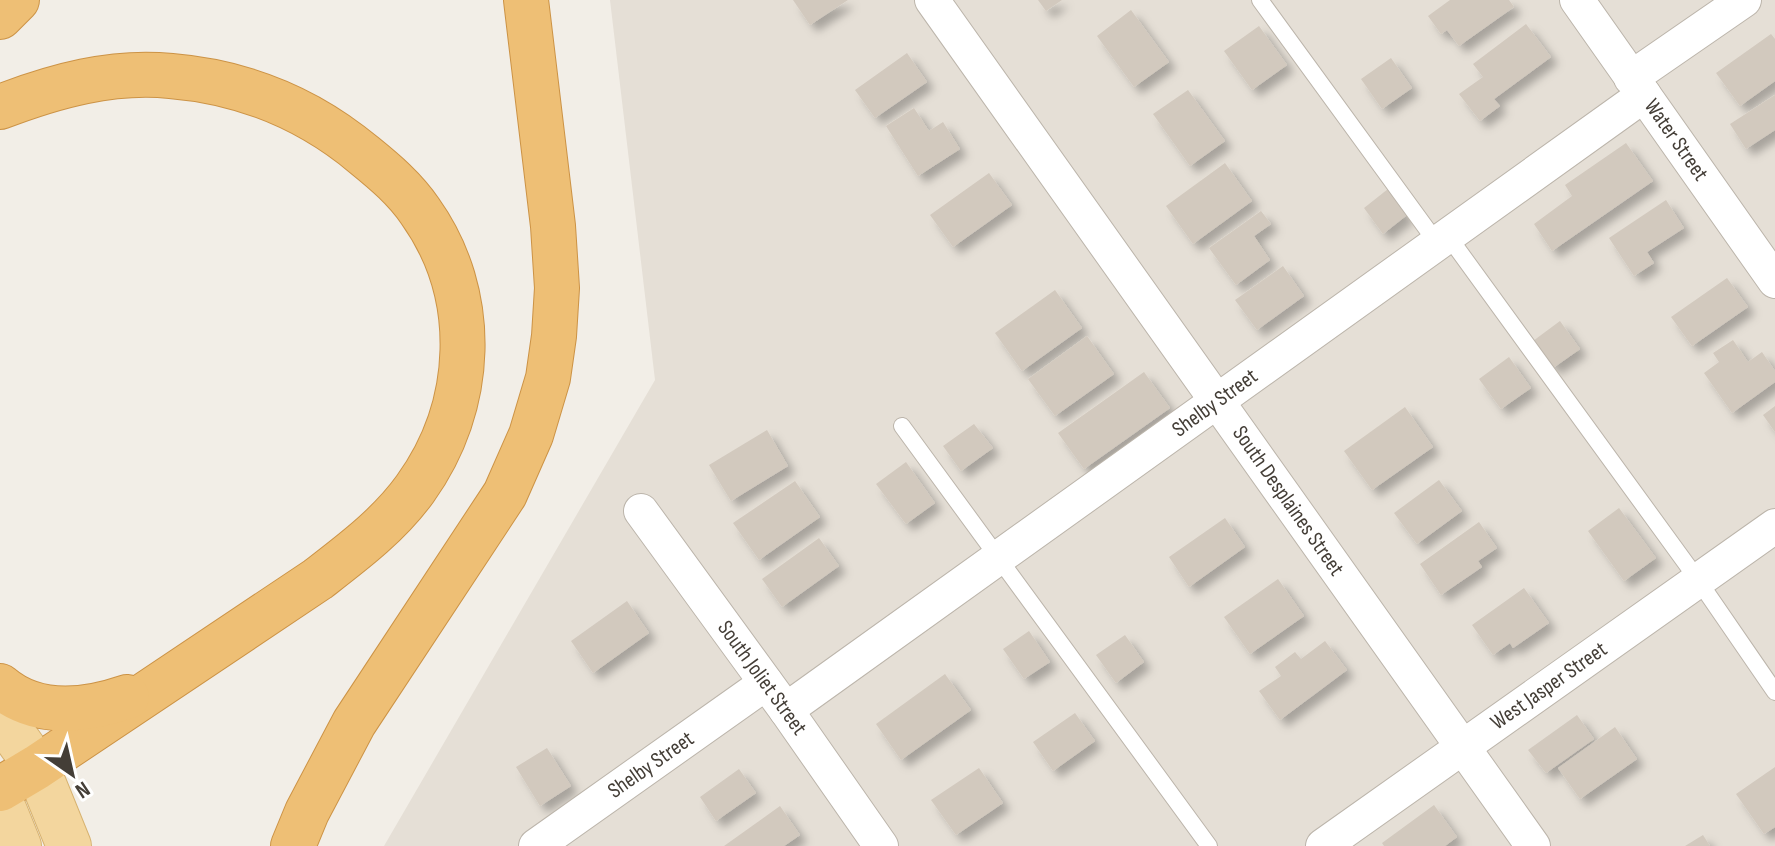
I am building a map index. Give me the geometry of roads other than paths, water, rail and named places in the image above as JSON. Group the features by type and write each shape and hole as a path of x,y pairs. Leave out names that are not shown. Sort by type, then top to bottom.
{"highway":[{"path":"0,17 17,0"},
{"path":"293,846 307,812 354,723 505,494 531,435 548,378 557,288 553,226 526,0"},
{"path":"0,107 86,80 128,75 170,75 212,81 288,106 321,123 390,177 425,218 452,271 462,313 461,385 436,455 415,488 388,521 358,549 163,684 0,789"},
{"path":"0,686 33,704 61,710 101,706 163,684"}],"main road":[{"path":"0,715 37,767 69,846"},
{"path":"0,799 19,846"}],"street":[{"name":"South Desplaines Street","path":"932,0 1533,846"},
{"name":"Water Street","path":"1577,0 1775,281"},
{"name":"Shelby Street","path":"543,844 998,559 1442,240 1744,0"},
{"name":"South Joliet Street","path":"641,511 881,846"},
{"name":"West Jasper Street","path":"1323,846 1775,526"}],"lane":[{"path":"1260,0 1698,580 1775,692"},
{"path":"902,426 1209,846"}]}
